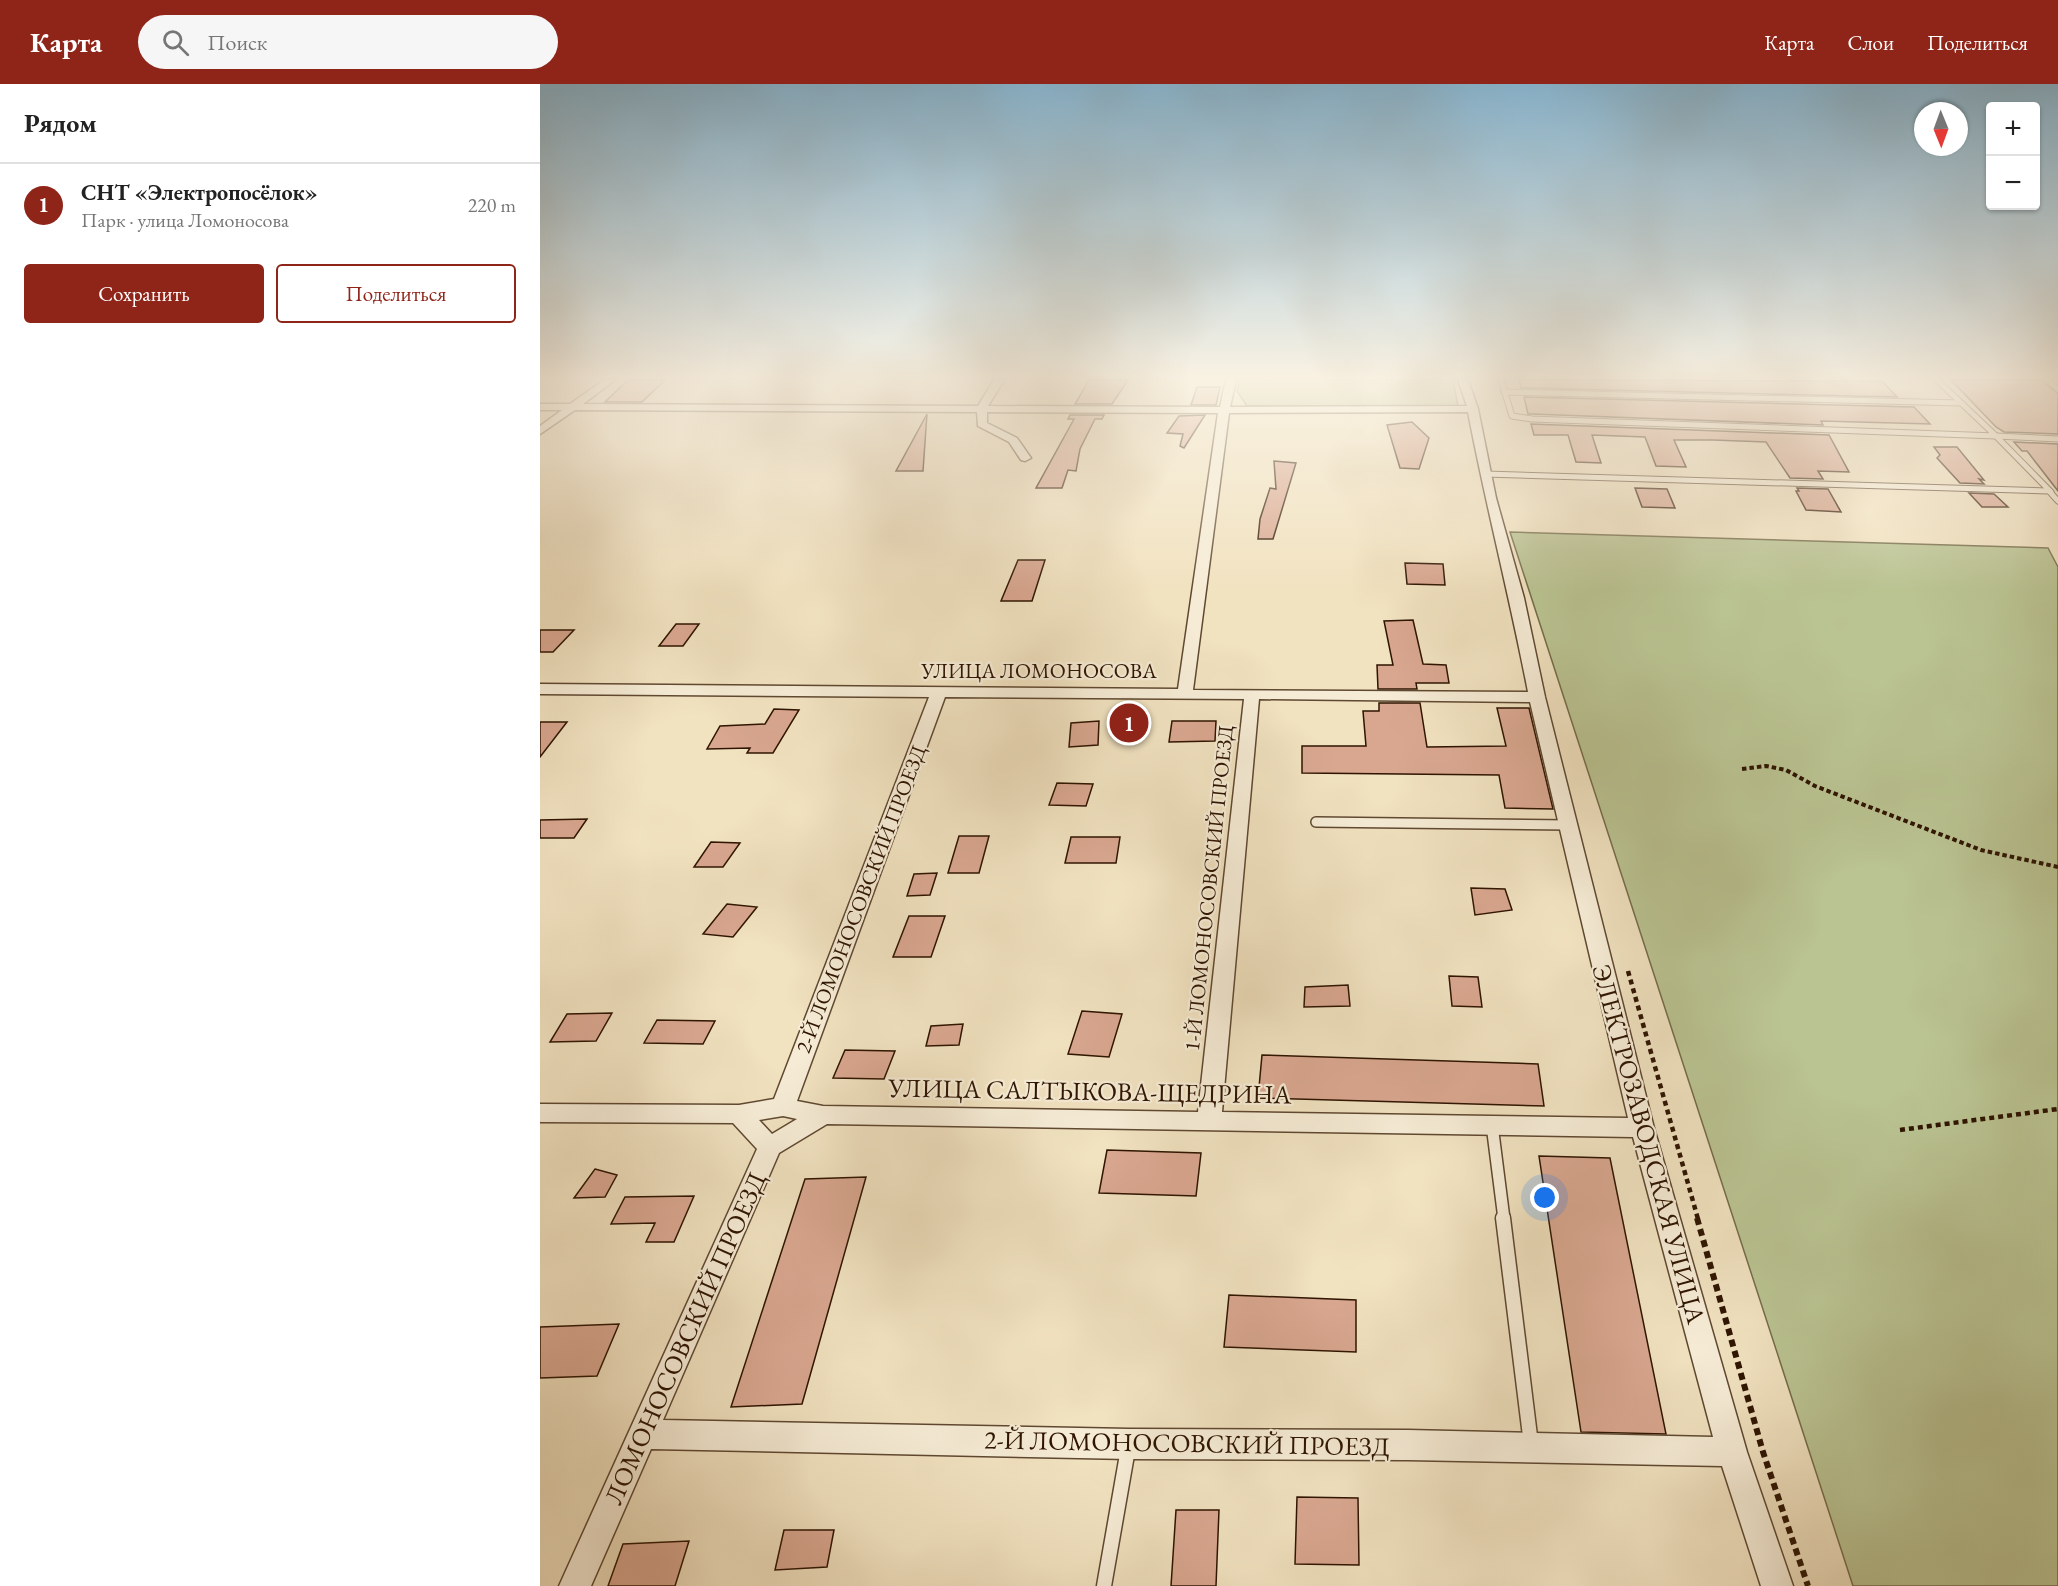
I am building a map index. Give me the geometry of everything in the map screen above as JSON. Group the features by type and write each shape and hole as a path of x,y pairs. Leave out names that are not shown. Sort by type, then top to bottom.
{"street":[{"path":"1019,450 1025,458"},
{"path":"1185,693 1219,450"},
{"name":"ЭЛЕКТРОЗАВОДСКАЯ УЛИЦА","path":"1481,450 1517,598 1537,697 1641,1128 1732,1452 1777,1586"},
{"name":"УЛИЦА ЛОМОНОСОВА","path":"540,689 1537,697"},
{"name":"2-Й ЛОМОНОСОВСКИЙ ПРОЕЗД","path":"783,1107 939,692"},
{"name":"1-Й ЛОМОНОСОВСКИЙ ПРОЕЗД","path":"1209,1122 1252,694"},
{"name":"УЛИЦА САЛТЫКОВА-ЩЕДРИНА","path":"540,1113 739,1114 783,1107 823,1115 1641,1128"},
{"path":"739,1114 770,1147"},
{"name":"ЛОМОНОСОВСКИЙ ПРОЕЗД","path":"575,1586 770,1147 823,1115"},
{"name":"2-Й ЛОМОНОСОВСКИЙ ПРОЕЗД","path":"643,1434 1128,1444 1732,1452"}],"lane":[{"path":"2010,450 2058,501"},
{"path":"1485,474 2058,492"},
{"path":"1316,822 1568,825"},
{"path":"1492,1125 1531,1448"},
{"path":"1104,1586 1128,1444"}],"path":[{"path":"1742,769 1767,766 1786,770 1815,786 1981,850 2058,867"},
{"path":"1628,970 1763,1452 1808,1586"},
{"path":"1900,1130 2058,1109"}],"green space":[{"path":"1510,532 2048,548 2058,567 2058,1586 1853,1586"}],"building":[{"path":"907,450 924,450 923,471 896,471"},
{"path":"1057,450 1080,450 1076,471 1068,470 1062,488 1036,488"},
{"path":"1395,450 1425,450 1419,469 1400,468"},
{"path":"1572,450 1597,450 1601,463 1576,462"},
{"path":"1650,450 1678,450 1686,467 1656,466"},
{"path":"1771,450 1837,450 1849,472 1818,471 1823,479 1790,478"},
{"path":"1936,450 1960,450 1984,480 1979,479 1984,484 1960,483 1937,458 1940,455"},
{"path":"2058,450 2058,491 2027,451 2022,451"},
{"path":"1274,461 1296,463 1273,539 1258,539 1260,519 1270,488 1276,489"},
{"path":"1635,488 1667,489 1675,508 1642,507"},
{"path":"1797,488 1828,489 1841,512 1806,510 1796,491 1799,491"},
{"path":"1969,493 1994,494 2008,507 1982,507"},
{"path":"1018,560 1045,560 1032,601 1001,601"},
{"path":"1405,563 1443,564 1445,585 1407,584"},
{"path":"1413,620 1423,664 1446,665 1449,683 1416,683 1417,689 1378,689 1377,665 1393,665 1384,621"},
{"path":"676,624 699,624 683,646 659,646"},
{"path":"540,630 574,630 553,652 540,652"},
{"path":"1379,703 1420,703 1427,747 1506,746 1497,708 1529,708 1553,809 1505,808 1499,775 1302,773 1302,746 1366,746 1363,711 1379,711"},
{"path":"774,709 799,710 773,753 747,753 750,748 707,749 720,726 765,724"},
{"path":"1099,721 1098,745 1069,747 1071,723"},
{"path":"1172,721 1216,721 1215,741 1169,742"},
{"path":"540,722 567,722 540,757"},
{"path":"1057,783 1093,784 1086,806 1049,805"},
{"path":"587,819 574,838 540,838 540,820"},
{"path":"959,836 989,836 979,873 948,873"},
{"path":"1071,837 1120,837 1116,863 1065,863"},
{"path":"711,842 740,843 723,867 694,867"},
{"path":"937,873 930,895 907,896 914,874"},
{"path":"1471,888 1505,889 1512,910 1475,915"},
{"path":"727,904 757,907 733,937 703,934"},
{"path":"909,916 945,916 931,957 893,957"},
{"path":"1449,976 1478,977 1482,1007 1452,1006"},
{"path":"1348,985 1350,1006 1304,1007 1305,987"},
{"path":"1082,1011 1122,1014 1109,1057 1068,1054"},
{"path":"612,1013 596,1041 550,1042 567,1014"},
{"path":"657,1020 715,1021 703,1044 644,1043"},
{"path":"963,1024 959,1045 926,1046 931,1026"},
{"path":"845,1050 895,1051 884,1079 833,1078"},
{"path":"1262,1055 1538,1064 1544,1106 1258,1098"},
{"path":"1107,1150 1201,1153 1196,1196 1099,1193"},
{"path":"1539,1156 1610,1158 1666,1434 1581,1432"},
{"path":"595,1169 617,1175 605,1197 574,1198"},
{"path":"866,1177 802,1404 731,1407 805,1179"},
{"path":"694,1196 674,1242 646,1242 655,1223 611,1224 625,1197"},
{"path":"1229,1295 1356,1300 1356,1352 1224,1347"},
{"path":"619,1324 597,1376 540,1378 540,1327"},
{"path":"1297,1497 1358,1498 1359,1565 1295,1564"},
{"path":"1176,1510 1219,1510 1216,1586 1171,1586"},
{"path":"784,1530 834,1530 827,1567 775,1570"},
{"path":"689,1541 675,1586 608,1586 623,1544"}],"place":[{"name":"СНТ «Электропосёлок»","path":"1129,723"}]}
